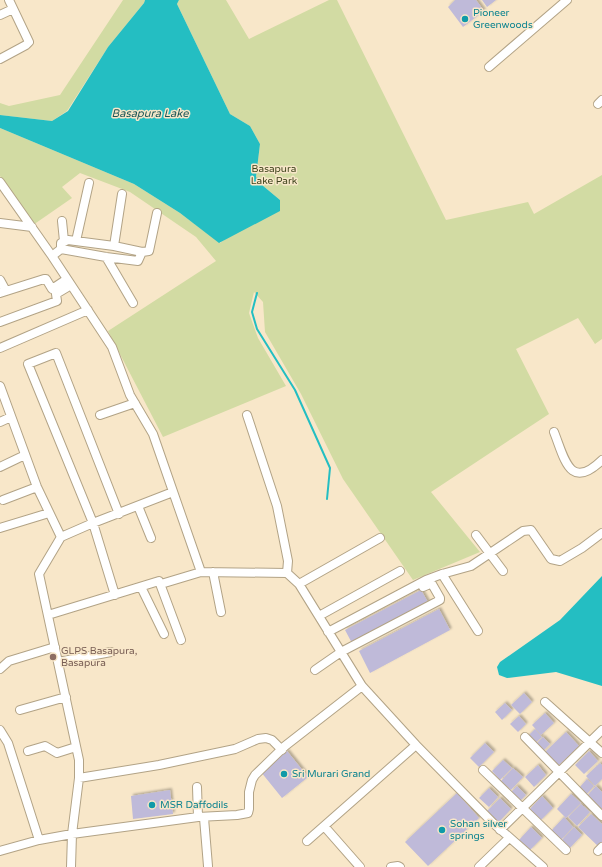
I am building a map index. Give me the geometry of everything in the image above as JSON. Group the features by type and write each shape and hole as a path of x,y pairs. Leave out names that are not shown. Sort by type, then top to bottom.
{"street":[{"path":"0,59 29,42 9,0"},
{"path":"489,66 567,0"},
{"path":"0,15 13,9"},
{"path":"0,182 52,256 112,347 130,395 153,434 200,572"},
{"path":"76,241 89,183"},
{"path":"114,246 122,194"},
{"path":"52,256 62,245 76,241 114,246 142,252 149,251 157,213"},
{"path":"62,221 62,245"},
{"path":"0,223 32,227"},
{"path":"62,245 106,257 138,261 142,252"},
{"path":"106,257 133,303"},
{"path":"0,280 3,292 46,279 58,299 57,301 0,322"},
{"path":"54,292 69,282"},
{"path":"0,348 88,310"},
{"path":"115,595 93,523 28,364 56,354 119,514"},
{"path":"0,386 2,397 37,487 61,537"},
{"path":"100,415 135,403"},
{"path":"247,415 278,506 288,561 287,573"},
{"path":"0,422 11,417"},
{"path":"554,432 566,462 570,468 577,473 583,473 592,469 602,460"},
{"path":"0,467 25,455"},
{"path":"3,500 37,487"},
{"path":"71,867 72,834 79,778 79,760 39,574 61,537 173,492"},
{"path":"138,506 151,538"},
{"path":"0,528 49,513"},
{"path":"329,634 402,593 442,574 471,566 523,531 531,530 551,559 560,561 582,548 602,533"},
{"path":"476,534 503,571"},
{"path":"298,584 380,538"},
{"path":"319,616 400,571"},
{"path":"160,584 200,572 287,573 298,584 362,686 416,745 500,830 543,867"},
{"path":"212,572 221,612"},
{"path":"442,574 478,630"},
{"path":"48,615 158,581 180,640"},
{"path":"316,670 341,652 439,601 440,598 433,586 430,584 329,634"},
{"path":"141,587 164,634"},
{"path":"0,669 9,661 55,647"},
{"path":"58,662 111,652"},
{"path":"0,852 39,840 72,834 201,818 238,815 248,812 249,792 255,775 282,750 362,686"},
{"path":"20,710 66,697"},
{"path":"545,702 602,752"},
{"path":"0,730 8,743 39,840"},
{"path":"500,830 602,730"},
{"path":"524,737 602,816"},
{"path":"79,778 159,765 235,749 258,739 266,738 272,740 282,750"},
{"path":"307,841 416,745"},
{"path":"28,751 45,746 57,753 76,747"},
{"path":"484,770 566,850"},
{"path":"197,787 208,866"},
{"path":"324,826 360,867"},
{"path":"479,867 509,838"},
{"path":"391,867 400,867"}],"green space":[{"path":"123,0 145,0 108,47 67,111 52,121 0,115 0,103 9,106 60,95"},
{"name":"Basapura Lake Park","path":"179,0 226,0 249,39 329,0 337,0 446,220 528,202 534,214 602,175 602,339 595,344 578,318 516,349 549,414 431,492 480,552 413,580 343,479 301,394 265,332 263,302 254,292 249,313 258,338 286,386 163,437 108,331 216,261 196,237 130,192 80,173 62,187 72,198 33,225 0,176 0,128 134,184 180,213 220,243 280,200 262,185 256,177 260,144 250,126 230,114 177,4"}],"water":[{"name":"Basapura Lake","path":"145,0 179,0 177,4 230,114 250,126 260,144 256,177 262,185 280,200 280,211 219,243 180,213 134,184 0,128 0,115 52,121 68,111 108,47"},
{"path":"602,576 602,686 556,672 507,678 499,675 497,667 500,662 560,620"}],"building":[{"name":"Pioneer Greenwoods","path":"455,0 476,0 484,11 463,27 448,7"},
{"path":"482,0 496,0 487,7"},
{"path":"421,590 429,604 353,645 345,630"},
{"path":"439,609 450,630 370,673 359,651"},
{"path":"524,693 532,702 520,714 511,705"},
{"path":"505,703 512,710 502,720 495,712"},
{"path":"545,713 554,723 541,735 532,725"},
{"path":"519,716 526,724 518,732 510,724"},
{"path":"535,729 542,737 534,744 527,737"},
{"path":"566,732 579,746 557,767 544,753"},
{"path":"543,737 550,744 542,752 535,745"},
{"path":"485,743 494,752 479,767 470,758"},
{"name":"Sri Murari Grand","path":"287,751 308,777 282,798 261,772"},
{"path":"589,751 598,761 584,774 575,765"},
{"path":"503,760 512,768 500,780 492,771"},
{"path":"600,763 602,765 602,779 595,786 586,776"},
{"path":"538,765 546,775 534,787 525,777"},
{"path":"513,768 523,777 511,790 501,781"},
{"path":"587,779 594,786 586,795 579,788"},
{"path":"517,786 526,795 519,802 510,793"},
{"path":"596,786 602,792 602,808 600,810 586,797"},
{"path":"489,788 498,797 489,807 479,798"},
{"name":"MSR Daffodils","path":"170,790 173,814 133,819 131,796"},
{"name":"Sohan silver springs","path":"457,793 479,818 428,866 405,842"},
{"path":"571,794 581,803 566,818 557,809"},
{"path":"542,796 553,808 540,821 529,810"},
{"path":"500,798 511,809 498,823 487,811"},
{"path":"581,804 590,812 577,826 568,817"},
{"path":"591,814 602,824 602,845 600,848 578,827"},
{"path":"564,817 573,827 561,840 551,831"},
{"path":"531,827 542,838 530,850 519,840"},
{"path":"574,827 582,835 569,849 561,841"}],"waterway":[{"path":"257,293 252,312 257,329 295,390 330,468 327,499"}],"place":[{"name":"Pioneer Greenwoods","path":"465,19"},
{"name":"GLPS Basapura, Basapura","path":"53,657"},
{"name":"Sri Murari Grand","path":"284,774"},
{"name":"MSR Daffodils","path":"152,805"},
{"name":"Sohan silver springs","path":"442,830"}]}
